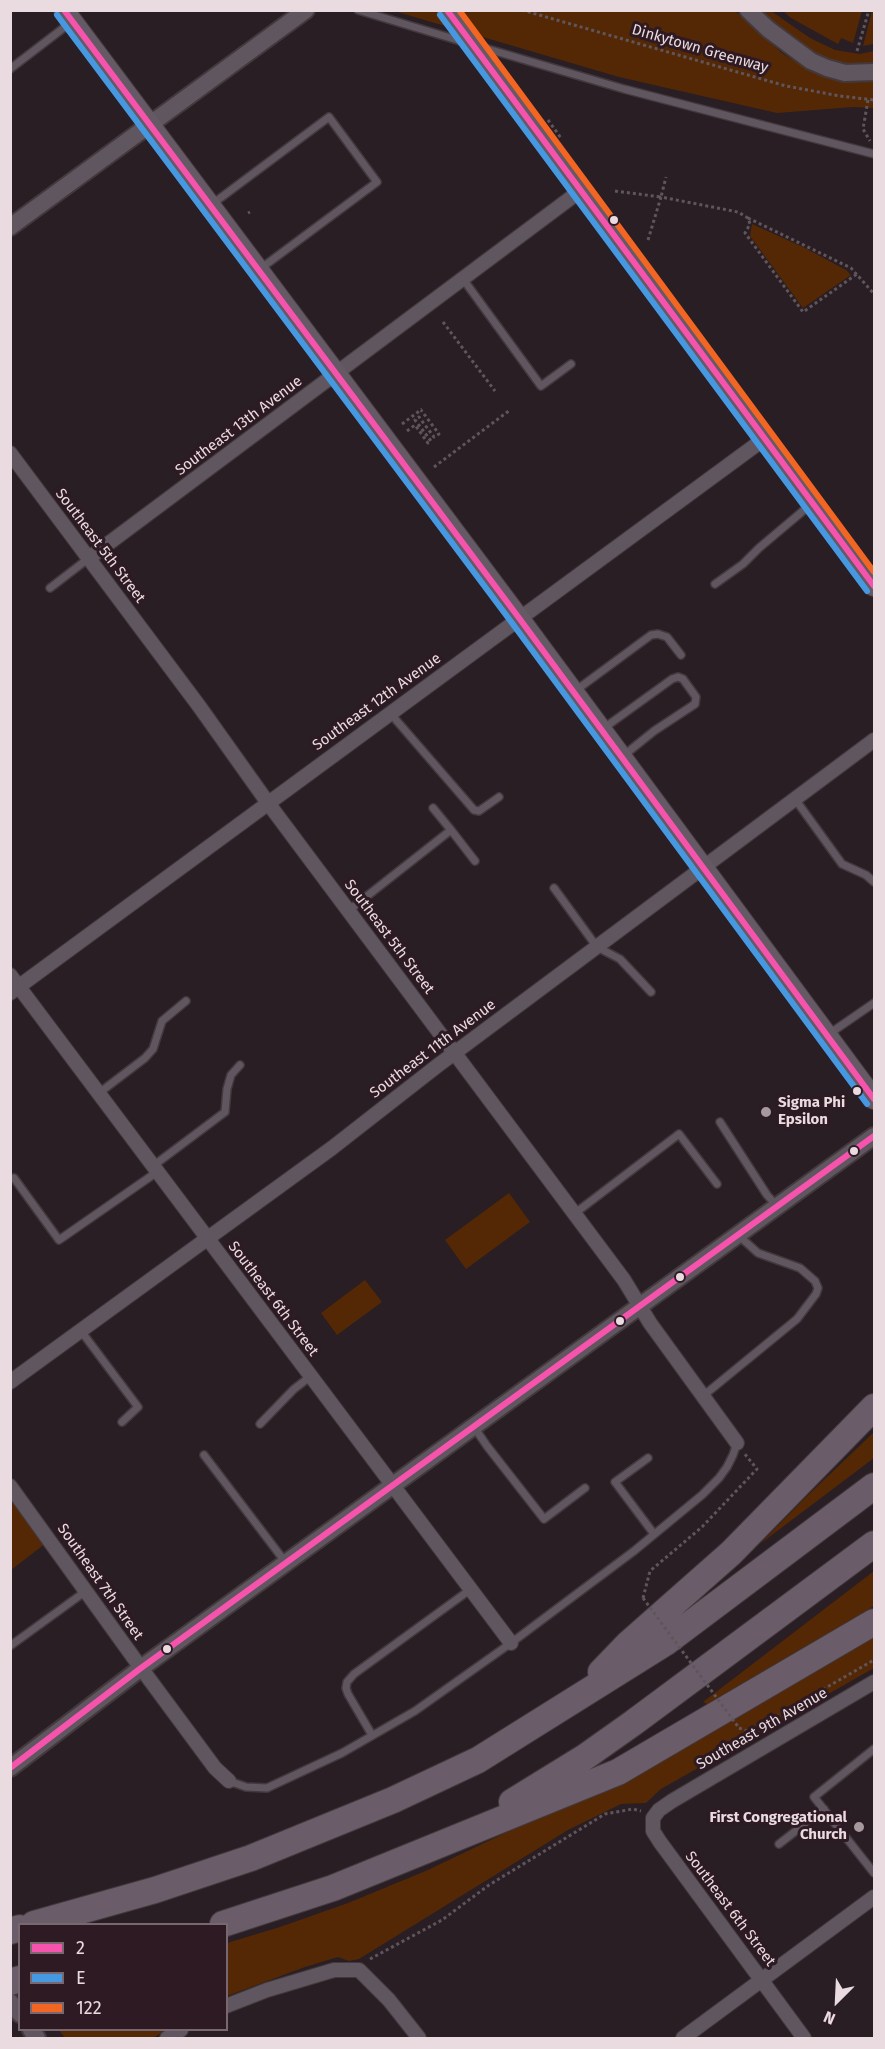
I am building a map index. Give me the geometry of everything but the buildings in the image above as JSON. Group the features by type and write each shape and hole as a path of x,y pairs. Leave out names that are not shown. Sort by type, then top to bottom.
{"highway":[{"path":"572,1702 628,1644 731,1553 874,1407"},
{"path":"37,1923 177,1883 308,1836 393,1800 478,1760 665,1643 874,1486"},
{"path":"405,1858 516,1799 585,1757 681,1689 874,1544"},
{"path":"226,1923 333,1888 618,1772 874,1622"}],"main road":[{"path":"447,10 874,586"},
{"path":"68,16 519,618 874,1099"}],"street":[{"path":"10,227 306,10"},
{"path":"748,10 768,29 811,61 845,72 874,72"},
{"name":"Southeast 13th Avenue","path":"89,558 580,191"},
{"name":"Southeast 12th Avenue","path":"15,990 764,439"},
{"name":"Southeast 5th Street","path":"10,453 627,1285 639,1307 737,1443"},
{"name":"Southeast 11th Avenue","path":"10,1382 332,1148 454,1053 702,867 874,743"},
{"name":"Southeast 6th Street","path":"10,975 15,990 99,1093 512,1643"},
{"path":"10,1768 141,1668 874,1136"},
{"name":"Southeast 7th Street","path":"10,1486 215,1768 229,1781"},
{"name":"Southeast 9th Avenue","path":"672,1801 872,1683"},
{"name":"Southeast 6th Street","path":"672,1801 653,1815 653,1831 804,2038"},
{"path":"683,2038 874,1897"},
{"path":"228,2005 267,1990 334,1970 359,1970 389,2000 419,2038"}],"lane":[{"path":"358,10 624,89 874,154"},
{"path":"10,69 68,16"},
{"path":"210,205 329,117 377,182 258,270"},
{"path":"463,279 541,386 571,364"},
{"path":"715,584 743,564 812,503"},
{"path":"50,588 89,558"},
{"path":"573,692 651,635 658,634 667,637 681,655"},
{"path":"602,730 672,679 678,677 683,679 696,697 695,704 654,731 621,758"},
{"path":"390,713 474,810 479,811 499,797"},
{"path":"795,799 842,864 866,875 874,882"},
{"path":"433,808 475,861"},
{"path":"348,910 451,830"},
{"path":"554,888 597,946 620,959 651,992"},
{"path":"99,1093 145,1058 153,1049 162,1021 186,1001"},
{"path":"827,1035 874,1003"},
{"path":"14,1178 59,1240 155,1169 225,1112 231,1075 240,1065"},
{"path":"720,1122 767,1195 777,1206"},
{"path":"574,1214 679,1134 717,1184"},
{"path":"703,1396 778,1336 805,1309 818,1288 815,1281 800,1268 758,1253 738,1235"},
{"path":"81,1331 138,1407 122,1422"},
{"path":"260,1424 294,1389 311,1376"},
{"path":"474,1427 544,1519 585,1488"},
{"path":"229,1781 246,1787 267,1788 342,1753 415,1711 512,1643 702,1495 719,1478 733,1455 737,1443"},
{"path":"204,1455 286,1563"},
{"path":"648,1458 615,1482 654,1534"},
{"path":"372,1736 348,1694 347,1682 354,1674 471,1589"},
{"path":"10,1646 86,1591"},
{"path":"874,1749 814,1797 874,1873"},
{"path":"779,1844 824,1809"}],"path":[{"name":"Dinkytown Greenway","path":"522,10 786,86 874,100"},
{"path":"857,51 869,10"},
{"path":"868,100 863,129 874,144"},
{"path":"648,240 666,177"},
{"path":"615,191 661,197 738,212 851,268 874,294"},
{"path":"748,218 750,224 745,233 803,312 857,274"},
{"path":"443,322 495,391"},
{"path":"402,424 421,409 439,434 434,437 419,417 416,420 431,441 428,443 414,425 407,431"},
{"path":"434,467 510,410"},
{"path":"737,1443 757,1469 702,1527 650,1571 643,1598 739,1728 749,1732 874,1660"},
{"path":"370,1959 442,1920 489,1885 605,1814 633,1809 642,1812"}],"shaded area":[{"path":"394,11 735,11 782,53 806,68 827,77 874,80 874,108 853,107 777,113 619,77"},
{"path":"760,11 771,11 810,38 835,50 860,54 874,51 874,64 840,63 824,58 789,37"},
{"path":"783,11 862,11 853,43 841,38 838,44 791,18"},
{"path":"872,11 874,11 874,44 863,46"},
{"path":"752,224 805,248 851,275 803,308 750,236"},
{"path":"509,1193 530,1222 466,1269 445,1240"},
{"path":"365,1280 382,1302 337,1335 321,1313"},
{"path":"874,1432 874,1458 760,1544 804,1499"},
{"path":"10,1487 50,1540 11,1570 10,1570"},
{"path":"874,1571 874,1606 707,1704 703,1702"},
{"path":"874,1636 874,1668 661,1789 646,1803 621,1804 568,1830 359,1959 349,1961 338,1957 228,1996 228,1943 348,1903 428,1870 612,1782"},
{"path":"60,2031 164,2031 153,2038 65,2038"}],"transit line":[{"name":"2","path":"64,10 519,618 874,1099"},
{"name":"2","path":"447,10 874,586"},
{"name":"122","path":"459,10 874,572"},
{"name":"E","path":"57,15 512,623 867,1104"},
{"name":"E","path":"440,15 867,591"},
{"name":"2","path":"10,1768 141,1668 874,1136"}],"place":[{"name":"Sigma Phi Epsilon","path":"766,1112"},
{"name":"First Congregational Church","path":"859,1827"}]}
